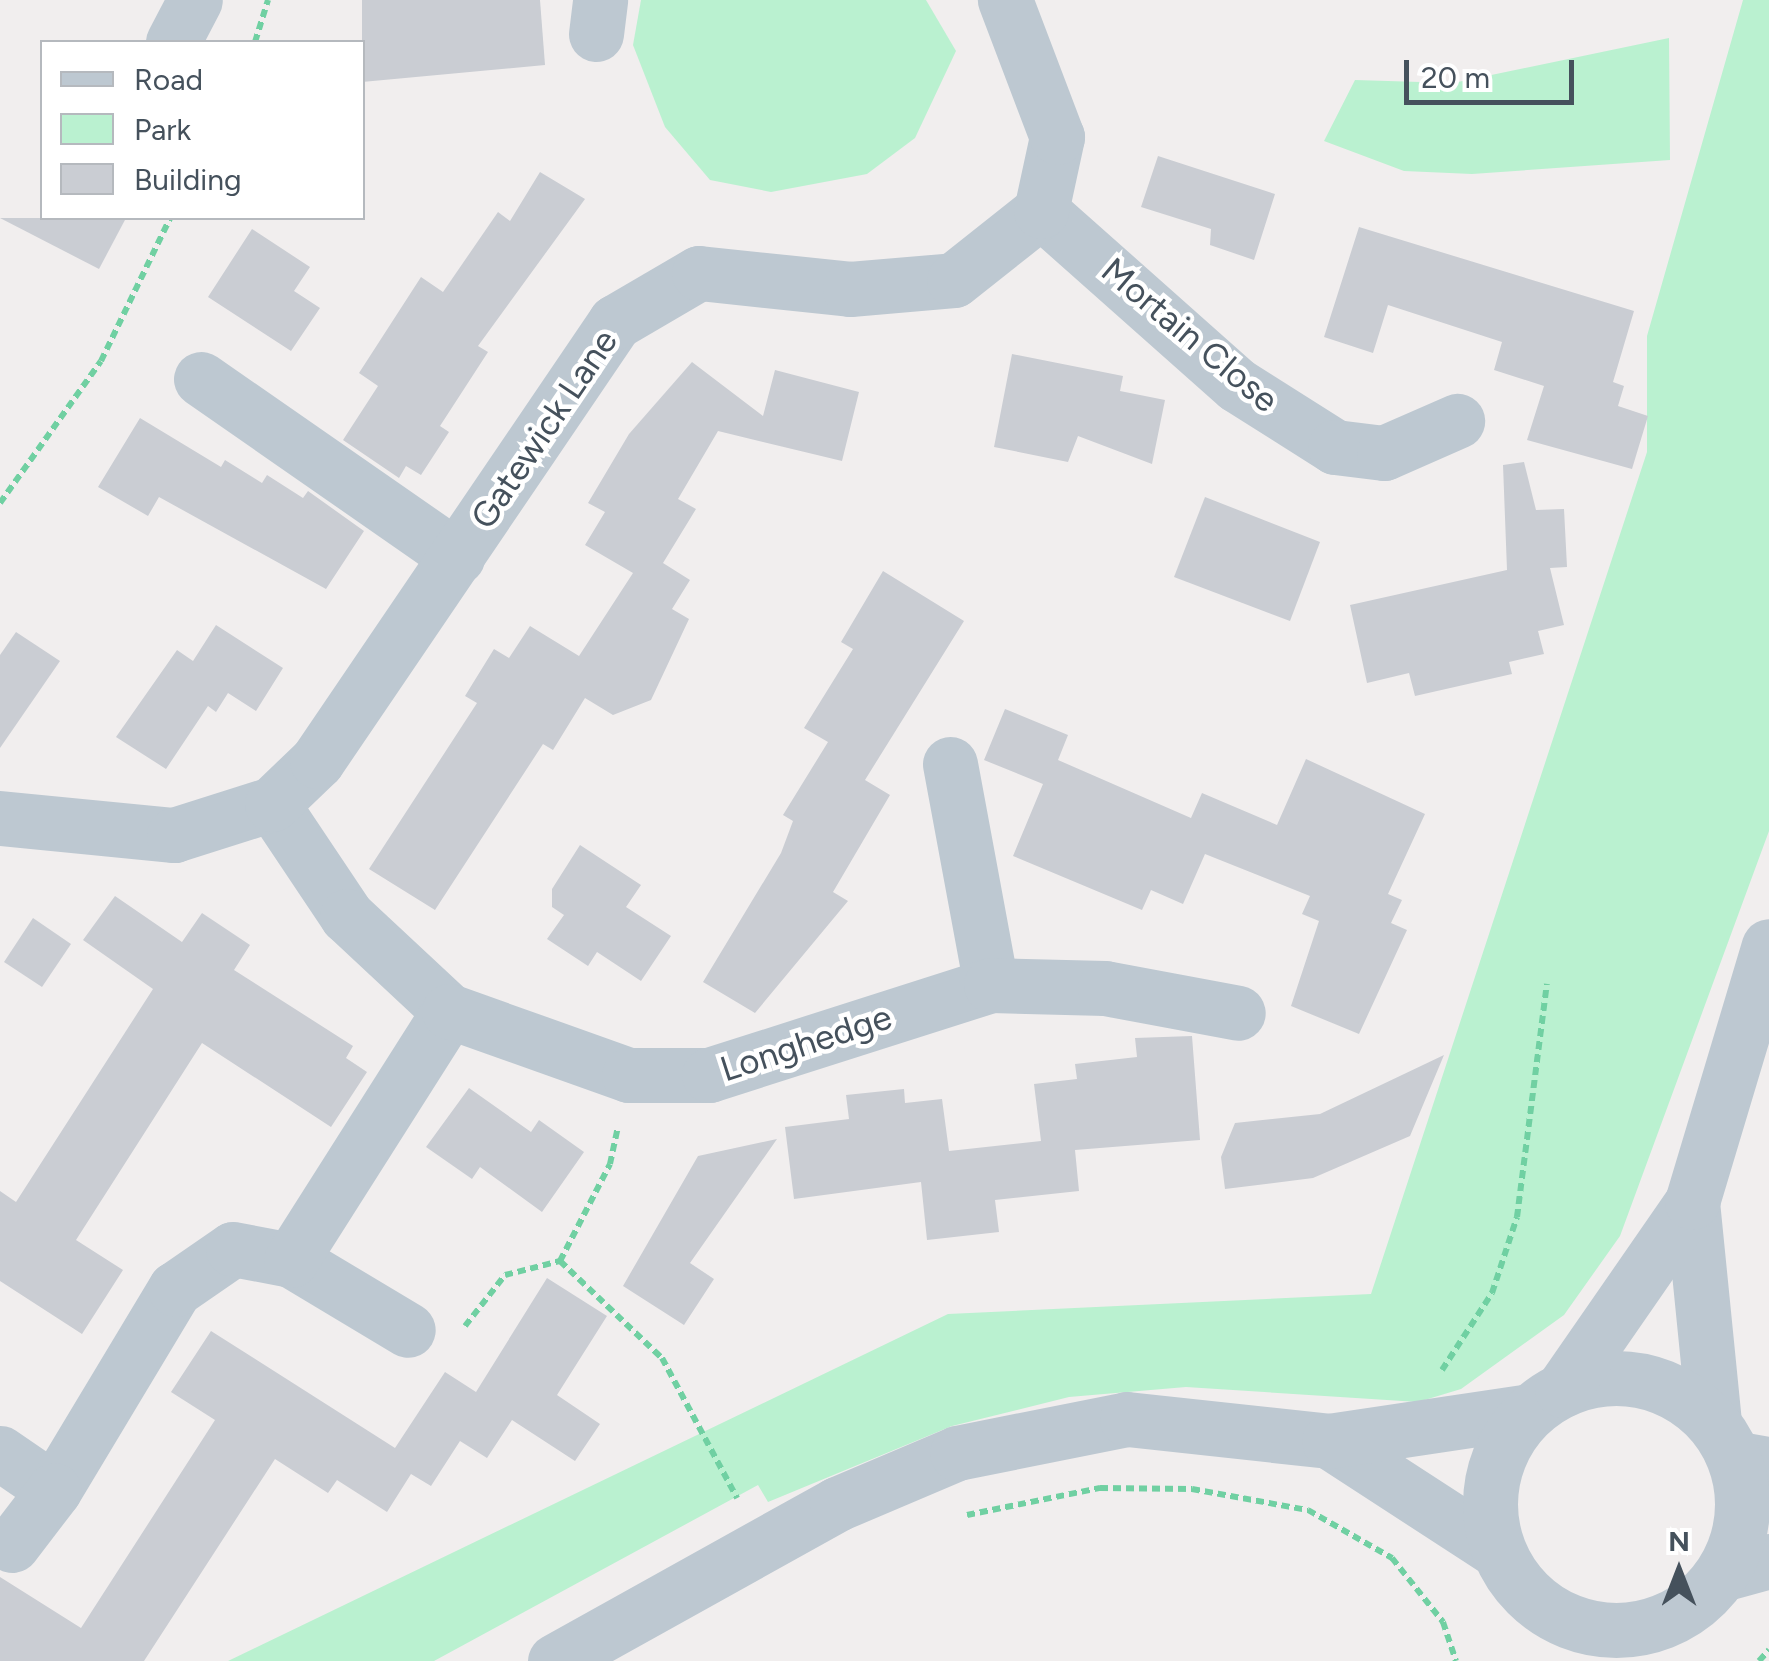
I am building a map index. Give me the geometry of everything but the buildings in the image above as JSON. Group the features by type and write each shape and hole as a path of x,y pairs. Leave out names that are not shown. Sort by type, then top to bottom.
{"street":[{"path":"174,40 195,0"},
{"path":"1005,0 1057,136 1041,212"},
{"name":"Mortain Close","path":"1041,212 1237,384 1335,447 1384,453 1457,420"},
{"name":"Gatewick Lane","path":"0,818 174,835 272,804 317,761 614,322 699,273 850,289 954,280 1041,212"},
{"name":"Gatewick Lane","path":"201,379 457,557"},
{"path":"950,764 991,984"},
{"name":"Longhedge","path":"272,804 347,916 449,1011 629,1076 709,1076 991,984 1105,988 1238,1013"},
{"path":"1497,1550 1491,1476 1692,1202 1769,946"},
{"path":"291,1260 449,1011"},
{"path":"1659,1661 1729,1580 1743,1496 1739,1448 1692,1202"},
{"path":"12,1545 54,1490 175,1289 233,1248 291,1260 408,1330"},
{"path":"556,1661 837,1504 958,1453 1127,1419 1329,1441 1438,1426 1644,1380 1682,1395 1739,1448"},
{"path":"1329,1441 1415,1493 1497,1550 1540,1606 1548,1661"},
{"path":"0,1453 54,1490"},
{"path":"1540,1606 1618,1632 1729,1580"}],"path":[{"path":"256,40 268,0"},
{"path":"0,503 100,361 169,220"},
{"path":"1438,1426 1443,1360 1492,1293 1518,1217 1547,984"},
{"path":"408,1330 464,1327 505,1275 560,1261 610,1164 629,1076"},
{"path":"560,1261 662,1358 738,1499"},
{"path":"955,1519 1100,1488 1192,1489 1308,1510 1392,1558 1443,1622 1456,1661"},
{"path":"1392,1558 1415,1493"},
{"path":"1759,1661 1769,1650"}],"green space":[{"path":"641,0 926,0 956,51 915,138 867,174 771,192 710,180 665,127 633,45"},
{"path":"1743,0 1769,0 1769,831 1620,1236 1564,1315 1461,1389 1418,1402 1186,1387 1069,1397 952,1426 768,1502 758,1485 434,1661 228,1661 948,1314 1371,1294 1647,452 1647,336"},
{"path":"1669,38 1670,160 1472,174 1404,171 1324,141 1355,80 1453,83"}]}
